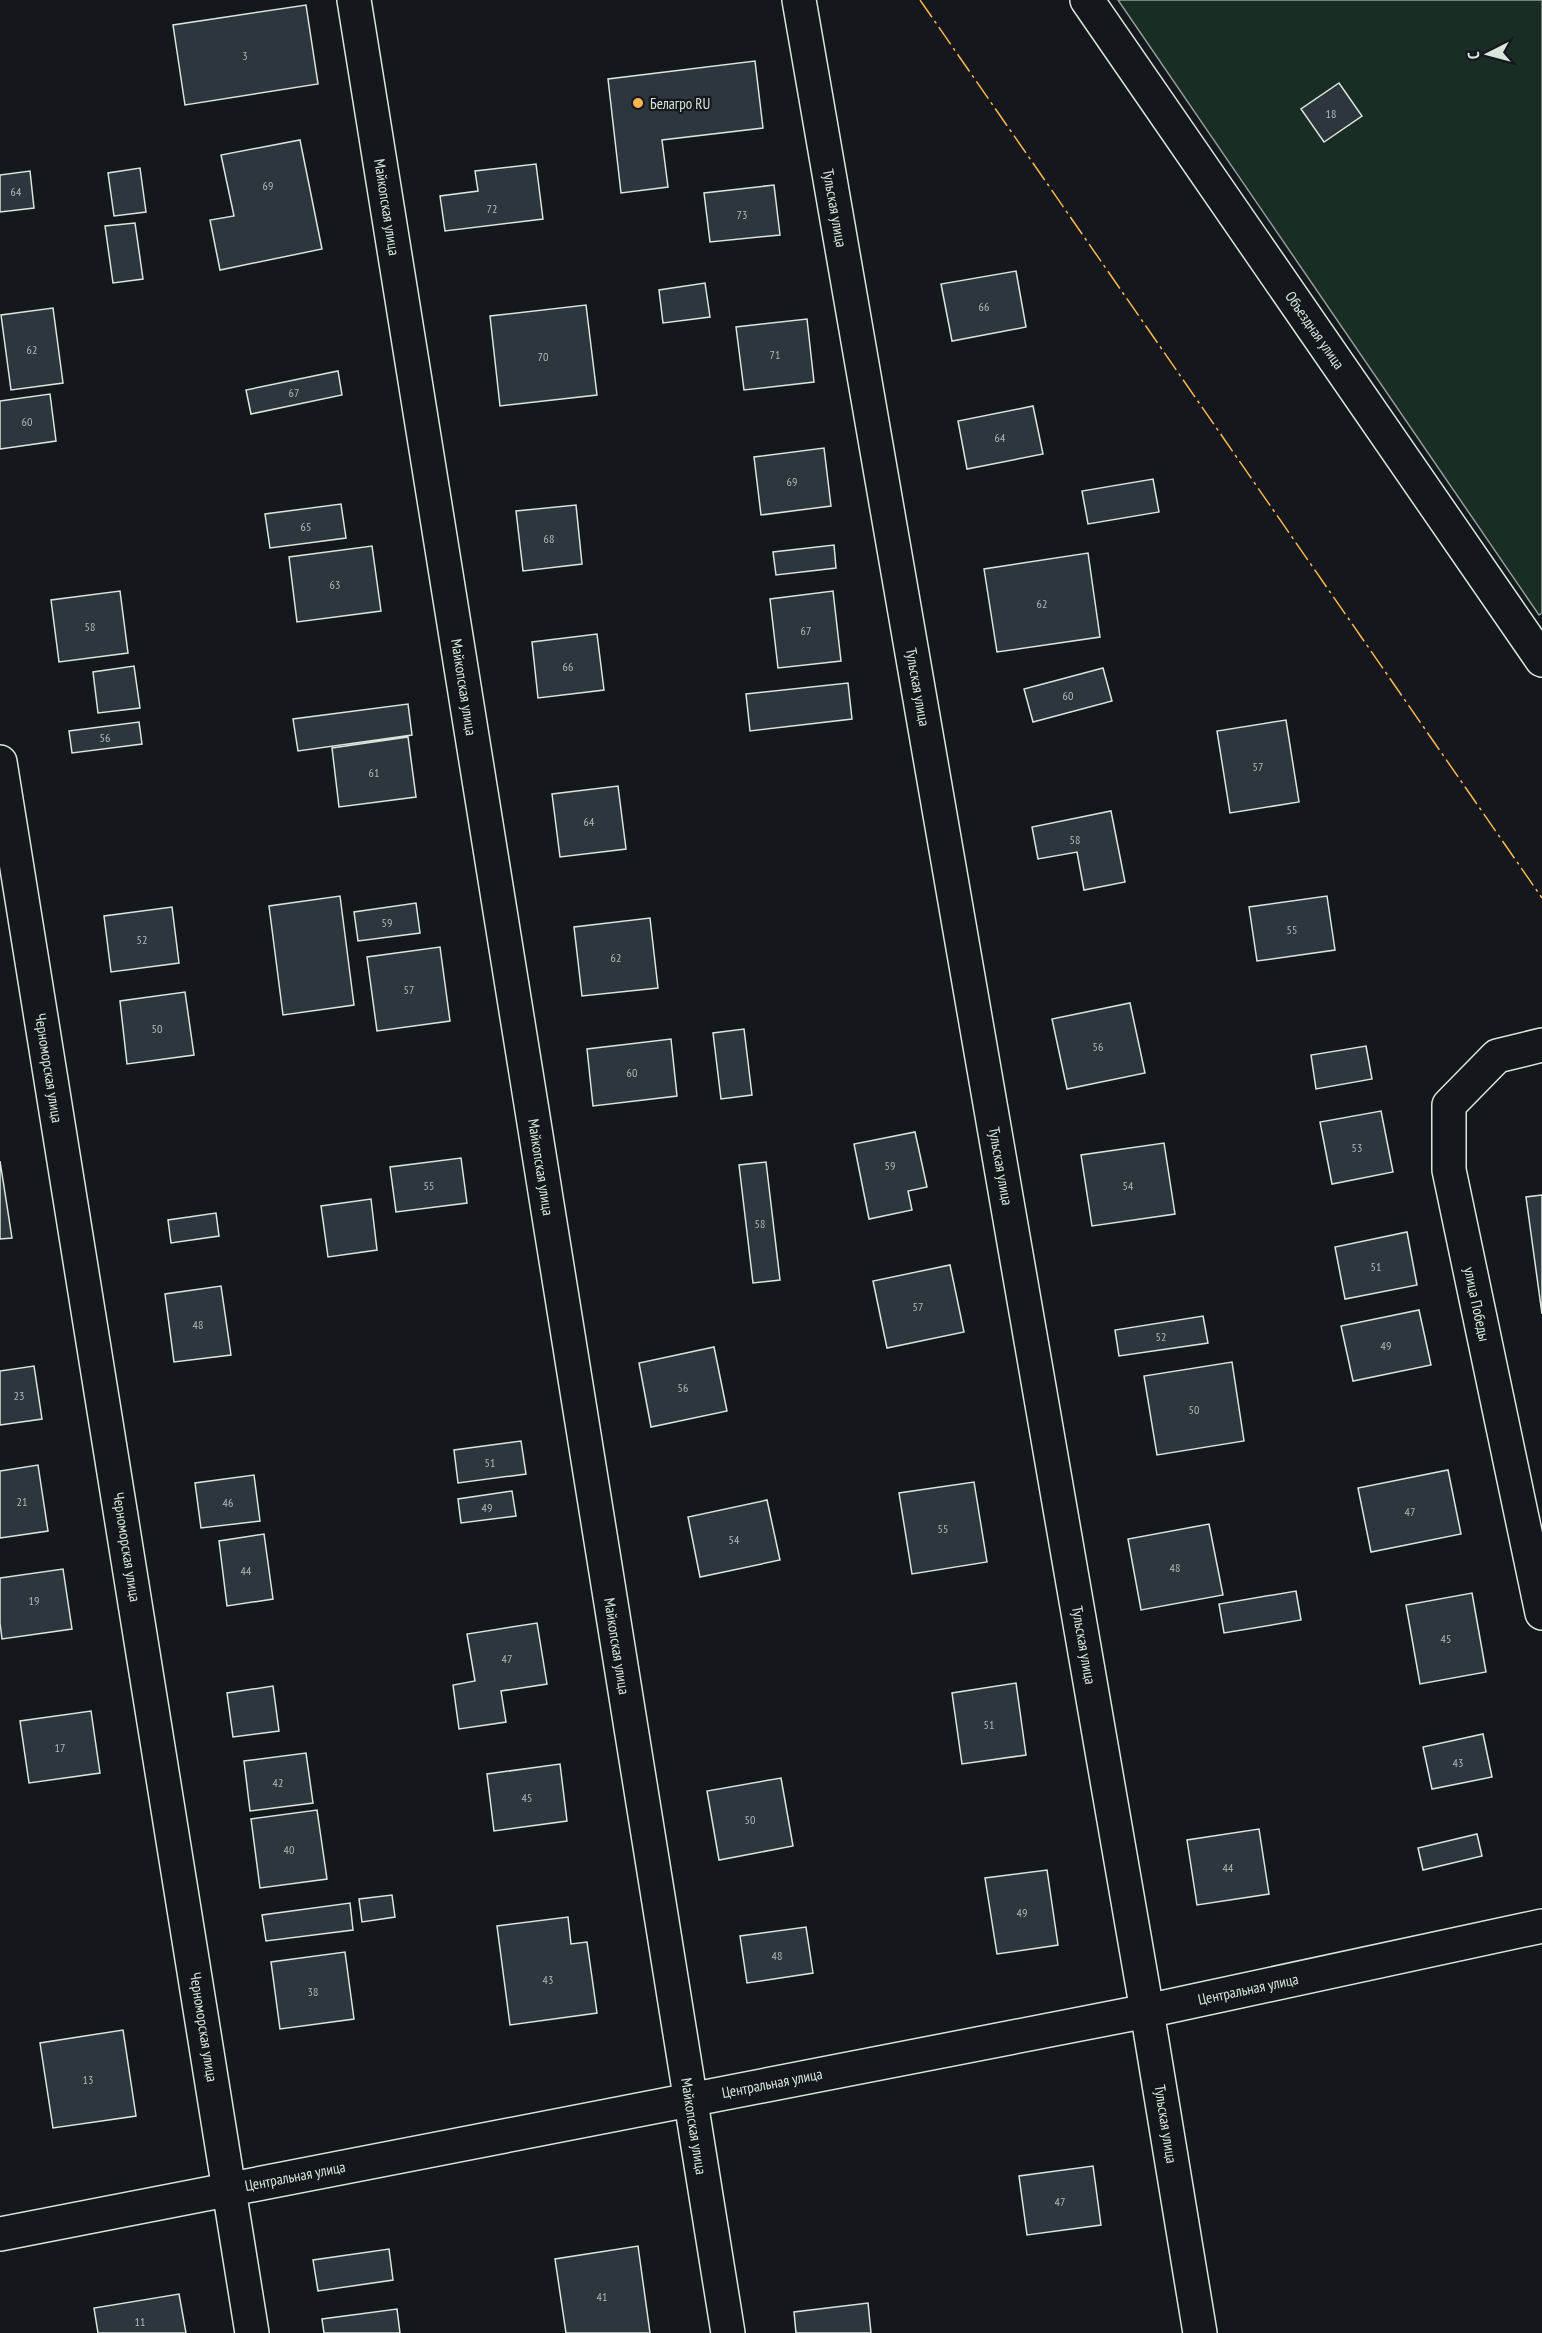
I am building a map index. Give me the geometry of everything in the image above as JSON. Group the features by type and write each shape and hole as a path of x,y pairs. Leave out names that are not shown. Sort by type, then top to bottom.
{"street":[{"name":"Майкопская улица","path":"354,0 728,2333"},
{"name":"Тульская улица","path":"799,0 1147,2011 1200,2333"},
{"name":"Объездная улица","path":"1087,0 1541,656"},
{"name":"Черноморская улица","path":"0,762 252,2333"},
{"name":"улица Победы","path":"1542,1045 1497,1056 1449,1105 1449,1170 1542,1613"},
{"name":"Центральная улица","path":"0,2234 1147,2011 1542,1926"}],"green space":[{"path":"1118,0 1542,0 1542,613 1539,615"}],"building":[{"path":"306,5 318,84 185,105 173,25"},
{"path":"755,61 763,128 662,140 668,187 621,193 608,79"},
{"path":"1339,83 1362,116 1324,142 1301,109"},
{"path":"300,140 322,249 220,270 210,220 234,216 221,155"},
{"path":"536,164 543,219 445,231 440,196 478,191 475,171"},
{"path":"140,168 146,212 114,216 108,173"},
{"path":"30,171 34,208 0,212 0,175"},
{"path":"774,185 780,235 710,242 704,193"},
{"path":"135,223 143,279 113,283 105,226"},
{"path":"1016,271 1026,327 952,341 941,284"},
{"path":"705,283 710,317 663,323 659,290"},
{"path":"586,305 597,395 500,406 490,316"},
{"path":"53,308 63,383 11,390 1,315"},
{"path":"807,319 814,382 744,390 736,327"},
{"path":"338,371 342,395 251,414 246,390"},
{"path":"50,394 56,441 0,449 0,401"},
{"path":"1033,406 1043,454 967,469 958,421"},
{"path":"824,448 831,506 761,515 754,457"},
{"path":"1153,479 1159,512 1088,524 1082,491"},
{"path":"341,504 346,538 270,548 265,514"},
{"path":"576,505 582,564 523,571 516,511"},
{"path":"834,545 836,568 776,575 773,552"},
{"path":"372,546 381,611 297,622 289,557"},
{"path":"1088,553 1100,637 997,652 984,569"},
{"path":"120,591 128,653 59,662 51,600"},
{"path":"833,591 841,661 778,668 770,599"},
{"path":"597,634 604,690 538,698 532,642"},
{"path":"134,666 140,708 98,713 93,672"},
{"path":"1103,668 1112,701 1033,722 1024,689"},
{"path":"848,683 852,719 750,731 746,694"},
{"path":"408,704 412,735 298,751 293,719"},
{"path":"1286,720 1299,802 1230,813 1217,731"},
{"path":"139,722 142,744 72,753 69,731"},
{"path":"408,737 416,797 339,807 332,748"},
{"path":"618,786 626,849 560,857 552,794"},
{"path":"1111,811 1125,882 1084,890 1077,852 1038,859 1032,827"},
{"path":"340,896 354,1005 283,1015 269,906"},
{"path":"1327,896 1335,950 1257,961 1249,907"},
{"path":"416,903 420,933 358,941 354,912"},
{"path":"172,907 179,963 111,972 104,916"},
{"path":"650,918 658,988 582,996 574,927"},
{"path":"440,947 450,1021 377,1031 367,957"},
{"path":"185,992 194,1055 127,1064 120,1001"},
{"path":"1130,1003 1145,1073 1067,1089 1052,1019"},
{"path":"744,1029 752,1095 721,1099 713,1033"},
{"path":"671,1039 677,1096 593,1106 587,1049"},
{"path":"1366,1046 1372,1079 1316,1089 1311,1055"},
{"path":"1381,1111 1393,1172 1332,1184 1320,1122"},
{"path":"915,1132 927,1187 908,1191 912,1210 869,1219 854,1144"},
{"path":"1164,1143 1175,1214 1092,1226 1081,1155"},
{"path":"461,1158 467,1203 396,1212 390,1167"},
{"path":"0,1161 12,1238 0,1239"},
{"path":"766,1162 780,1280 753,1283 739,1165"},
{"path":"1542,1195 1542,1314 1526,1197"},
{"path":"371,1199 377,1250 328,1257 321,1206"},
{"path":"216,1213 219,1236 171,1243 168,1220"},
{"path":"1407,1232 1417,1285 1345,1299 1335,1247"},
{"path":"950,1265 964,1332 887,1348 873,1281"},
{"path":"221,1286 231,1355 174,1362 165,1294"},
{"path":"1419,1310 1431,1365 1353,1381 1341,1326"},
{"path":"1203,1316 1208,1343 1119,1356 1115,1330"},
{"path":"714,1347 727,1411 651,1427 639,1363"},
{"path":"1232,1362 1244,1441 1157,1455 1144,1376"},
{"path":"34,1366 42,1419 0,1425 0,1371"},
{"path":"521,1441 526,1474 458,1483 454,1450"},
{"path":"38,1465 48,1531 0,1538 0,1471"},
{"path":"1448,1470 1461,1534 1371,1552 1358,1488"},
{"path":"254,1475 260,1521 201,1528 195,1483"},
{"path":"974,1482 987,1562 912,1574 899,1493"},
{"path":"512,1491 516,1516 461,1523 458,1499"},
{"path":"767,1500 780,1560 700,1577 688,1517"},
{"path":"1209,1524 1223,1595 1141,1610 1128,1539"},
{"path":"264,1534 273,1599 227,1606 219,1541"},
{"path":"63,1569 72,1629 2,1639 0,1578"},
{"path":"1296,1591 1301,1620 1224,1633 1219,1604"},
{"path":"1472,1593 1486,1672 1420,1684 1406,1605"},
{"path":"537,1623 547,1684 501,1691 506,1722 459,1729 453,1685 475,1681 467,1634"},
{"path":"1016,1683 1026,1755 962,1764 952,1693"},
{"path":"273,1686 279,1731 233,1737 227,1693"},
{"path":"91,1711 100,1773 29,1783 20,1721"},
{"path":"1483,1734 1492,1777 1432,1789 1423,1747"},
{"path":"306,1753 313,1803 250,1811 244,1761"},
{"path":"560,1764 567,1821 494,1831 487,1774"},
{"path":"781,1778 793,1846 719,1860 707,1791"},
{"path":"317,1810 327,1879 260,1888 251,1819"},
{"path":"1259,1829 1269,1894 1197,1905 1187,1840"},
{"path":"1477,1834 1482,1856 1423,1870 1418,1848"},
{"path":"1047,1870 1058,1945 997,1954 985,1878"},
{"path":"392,1895 395,1917 362,1922 359,1899"},
{"path":"350,1903 353,1930 266,1941 262,1915"},
{"path":"568,1917 571,1944 587,1942 597,2013 510,2025 497,1926"},
{"path":"806,1927 813,1973 747,1983 740,1936"},
{"path":"345,1952 354,2019 280,2029 271,1962"},
{"path":"123,2030 136,2116 53,2128 40,2043"},
{"path":"1093,2166 1101,2225 1027,2235 1019,2176"},
{"path":"638,2246 650,2333 566,2333 555,2259"},
{"path":"389,2249 393,2280 318,2291 313,2260"},
{"path":"179,2294 186,2333 98,2333 94,2308"},
{"path":"868,2303 871,2333 796,2333 794,2312"},
{"path":"397,2309 400,2333 324,2333 322,2319"}],"power":[{"path":"920,0 1542,898"}],"place":[{"name":"Белагро RU","path":"638,103"}]}
